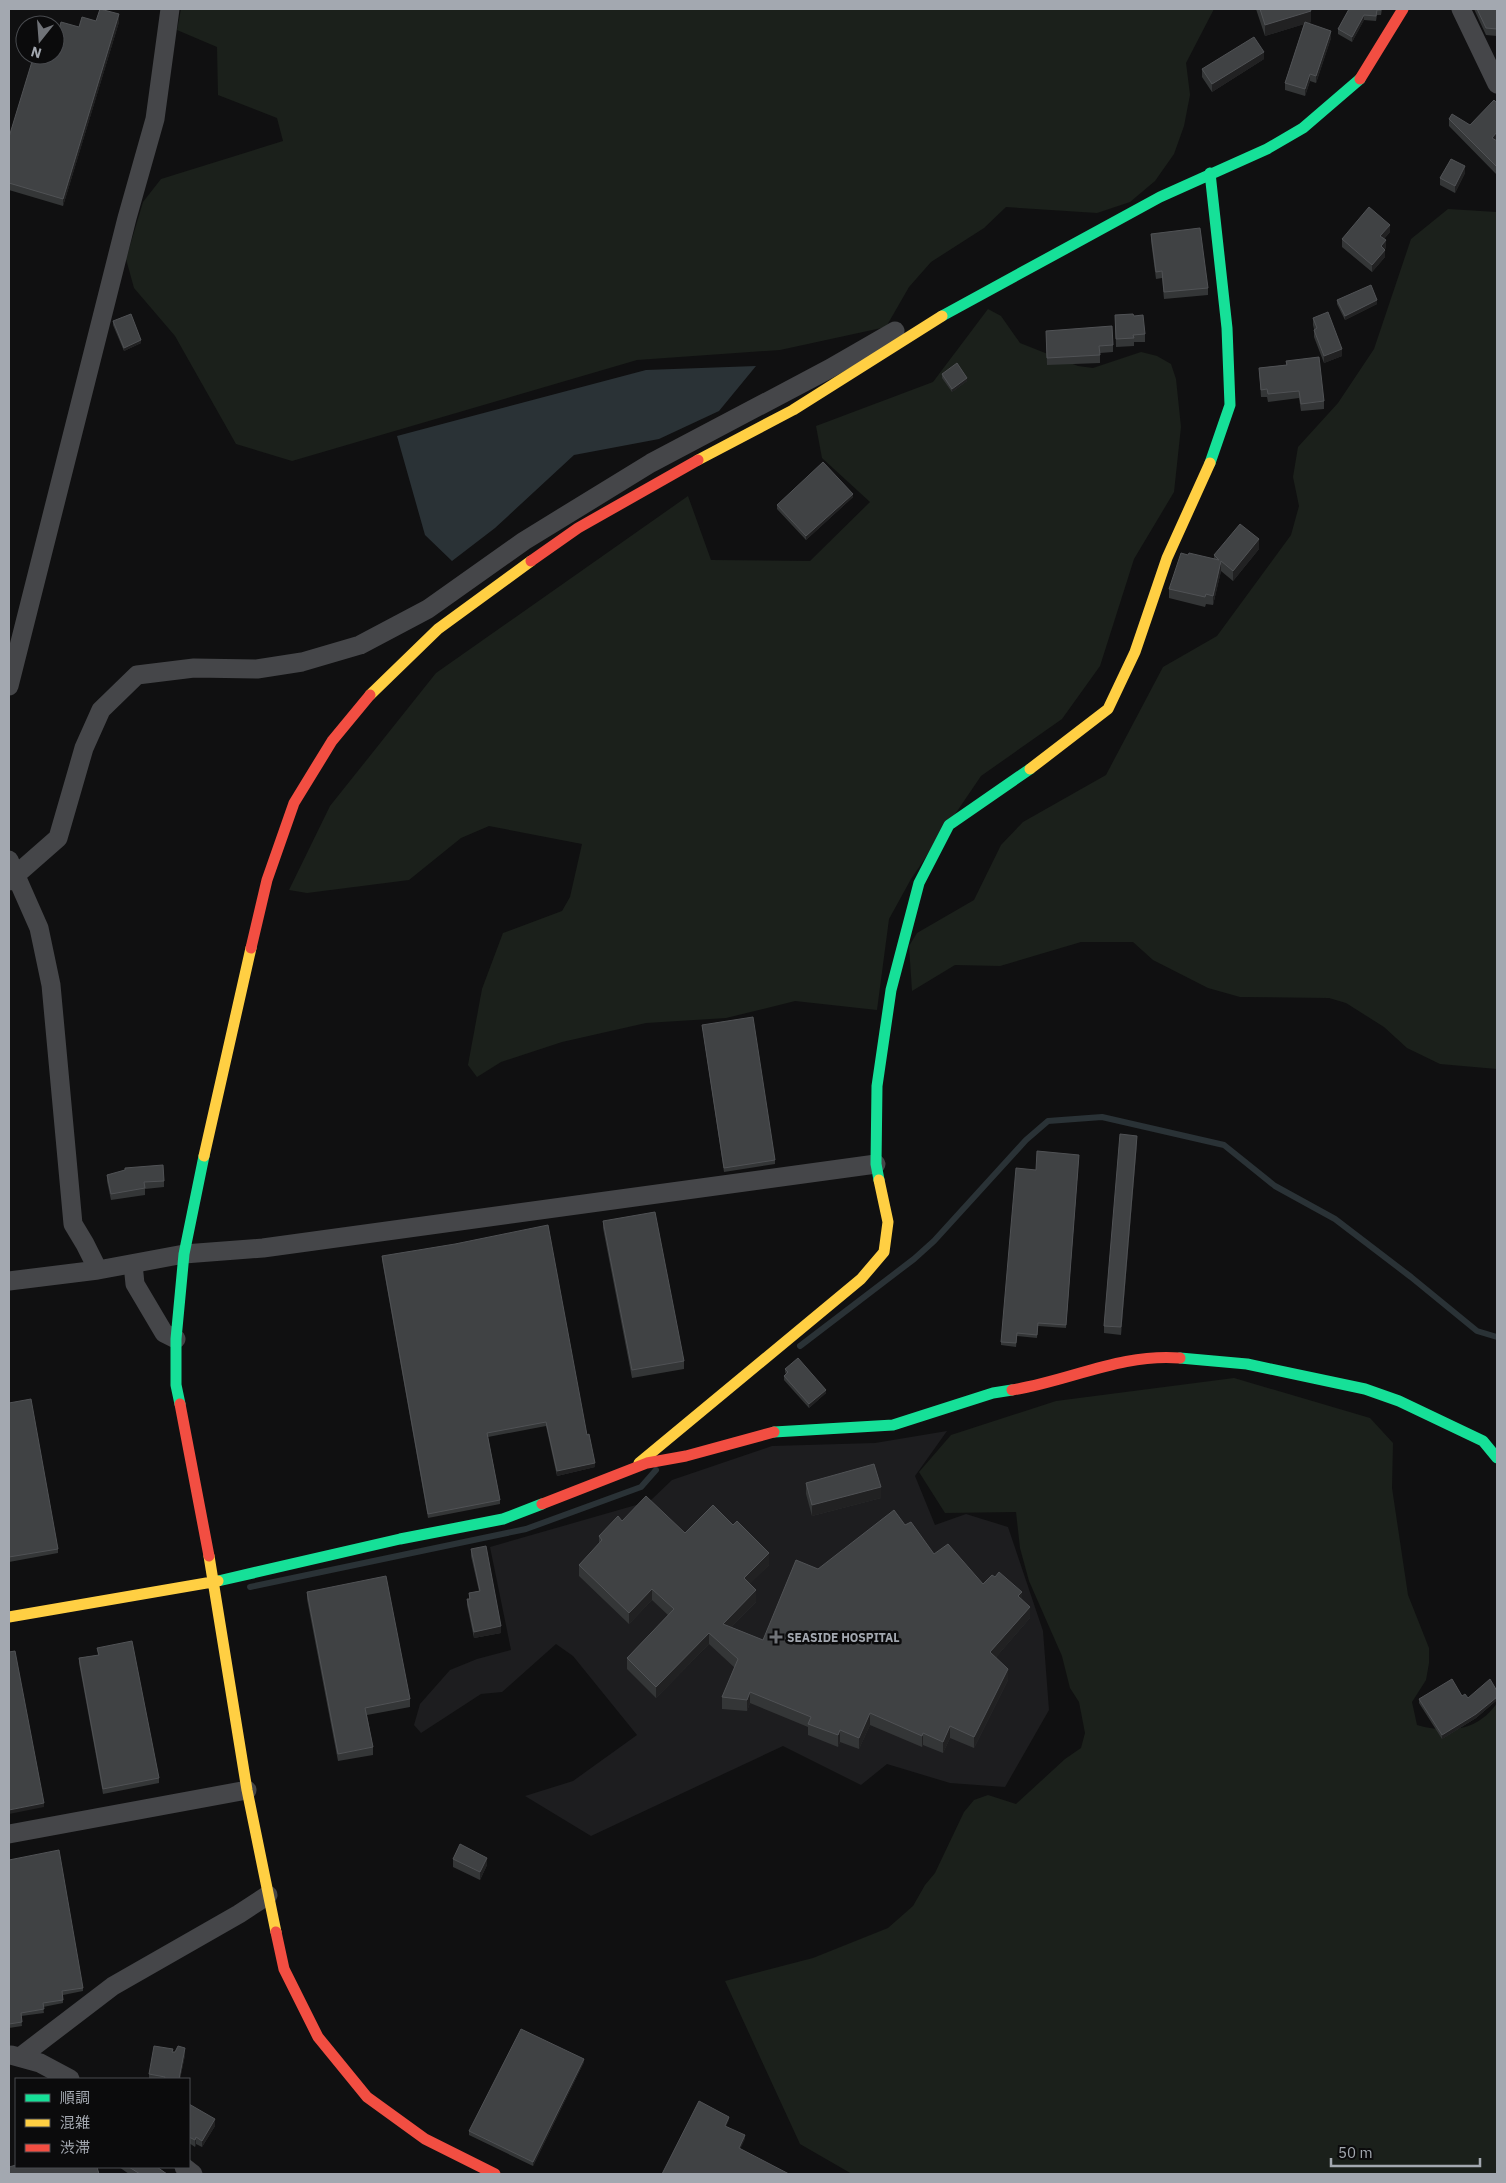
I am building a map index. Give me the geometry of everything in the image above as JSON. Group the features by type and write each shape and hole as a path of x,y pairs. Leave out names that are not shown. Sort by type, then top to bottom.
{"street":[{"path":"9,686 124,227 155,119 170,9"},
{"path":"495,2174 425,2139 366,2097 318,2038 284,1969 247,1790 214,1582 176,1384 176,1339 184,1254 222,1071 267,880 294,803 332,741 370,695 438,629 492,588 578,528 676,471 793,410 954,308 1160,197 1267,150 1303,128 1358,82 1403,9"},
{"path":"1461,9 1497,84"},
{"path":"631,1469 861,1279 884,1252 888,1222 876,1164 877,1086 891,990 919,883 949,825 1063,745 1108,709 1135,652 1166,558 1208,468 1230,405 1227,328 1210,174"},
{"path":"98,1270 73,1224 51,985 39,928 11,872 58,838 84,748 101,710 137,675 194,668 257,669 302,662 360,645 428,609 524,541 651,463 829,369 927,312 954,308"},
{"path":"9,1281 98,1270 184,1254 263,1248 876,1164"},
{"path":"133,1264 135,1284 164,1333 176,1339"},
{"path":"9,1617 214,1582 400,1539 503,1519 647,1463 686,1456 772,1432 893,1426 993,1393 1039,1386 1110,1364 1164,1357 1248,1364 1365,1389 1400,1401 1475,1437 1482,1441 1497,1458"},
{"path":"9,1834 247,1790"},
{"path":"14,2056 113,1986 239,1914 268,1895"},
{"path":"14,2056 40,2063 68,2078"}],"shaded area":[{"path":"181,9 1214,9 1186,63 1190,95 1184,126 1174,154 1155,181 1130,202 1097,213 1006,207 984,228 931,262 909,287 886,327 780,350 637,360 292,461 236,444 175,336 134,288 126,259 143,202 161,179 283,141 277,118 218,95 217,47 177,30"},
{"path":"1448,209 1497,212 1497,1069 1440,1064 1407,1048 1384,1027 1346,1003 1329,998 1240,997 1208,988 1153,960 1133,942 1081,942 1000,966 955,965 912,991 909,946 917,933 974,900 1001,845 1023,822 1106,775 1163,667 1217,636 1291,535 1299,506 1293,477 1298,447 1338,403 1374,349 1411,239"},
{"path":"988,309 1001,316 1020,343 1078,366 1093,368 1141,352 1157,356 1171,364 1176,379 1181,427 1174,492 1134,559 1100,666 1062,719 981,776 911,879 889,919 877,1010 795,1001 726,1018 646,1023 562,1042 501,1062 477,1077 468,1065 482,989 503,933 562,911 570,897 582,844 489,826 461,838 409,880 307,893 289,890 330,806 436,673 688,496 711,560 810,561 870,502 822,458 816,426 933,382"},
{"path":"756,366 719,411 659,439 574,455 495,528 452,561 425,535 397,436 646,370"},
{"path":"1234,1378 1370,1418 1393,1443 1392,1488 1408,1595 1429,1648 1426,1680 1412,1702 1417,1725 1440,1729 1462,1728 1481,1720 1497,1703 1497,2174 852,2174 800,2144 725,1981 813,1958 888,1928 913,1906 925,1885 935,1873 964,1812 974,1800 988,1795 1016,1804 1065,1759 1081,1748 1085,1733 1079,1702 1070,1688 1062,1656 1029,1581 1020,1548 1016,1512 945,1513 919,1472 951,1435 1056,1401"},
{"name":"SEASIDE HOSPITAL","path":"947,1431 915,1476 935,1525 966,1514 1008,1527 1043,1631 1049,1710 1005,1787 950,1783 887,1764 861,1785 783,1746 591,1836 525,1796 573,1781 637,1735 573,1656 556,1644 502,1692 481,1694 421,1733 414,1725 420,1704 450,1670 477,1659 511,1650 490,1547 650,1501 672,1480 772,1446 875,1443"}],"building":[{"path":"100,9 119,14 63,199 9,183 9,137 31,65 65,65 65,23 79,27 82,17 96,21"},
{"path":"1260,9 1310,9 1311,11 1265,25"},
{"path":"1349,9 1382,9 1377,10 1376,16 1364,15 1352,37 1338,29"},
{"path":"1477,9 1497,9 1497,29 1486,28"},
{"path":"1305,22 1331,31 1316,76 1310,74 1305,89 1285,83"},
{"path":"1254,37 1264,52 1212,84 1202,69"},
{"path":"1494,100 1497,103 1497,132 1492,138 1497,141 1497,167 1449,119 1452,114 1470,125"},
{"path":"1451,159 1465,166 1455,186 1440,178"},
{"path":"1369,207 1390,225 1380,236 1386,240 1381,246 1385,250 1372,265 1342,239"},
{"path":"1200,228 1208,288 1164,292 1162,271 1156,272 1151,234"},
{"path":"1371,285 1377,300 1345,316 1337,300"},
{"path":"1328,312 1342,349 1324,356 1314,330 1317,328 1313,318"},
{"path":"131,314 141,340 124,348 113,321"},
{"path":"1133,314 1134,316 1143,315 1145,334 1133,335 1134,338 1116,339 1115,315"},
{"path":"1112,326 1113,345 1099,346 1100,355 1047,358 1046,331"},
{"path":"1319,357 1324,401 1301,404 1299,391 1268,394 1267,389 1261,390 1259,368 1287,365 1286,361"},
{"path":"957,363 967,378 952,389 942,374"},
{"path":"823,462 853,494 806,536 777,505"},
{"path":"1240,524 1259,539 1233,571 1221,561 1213,596 1206,594 1205,597 1169,589 1181,553 1219,560 1214,555"},
{"path":"753,1017 775,1160 724,1168 702,1025"},
{"path":"1120,1134 1137,1136 1121,1327 1104,1326"},
{"path":"1037,1151 1079,1155 1066,1325 1038,1323 1037,1335 1017,1333 1016,1343 1001,1342 1016,1168 1036,1170"},
{"path":"163,1165 164,1181 144,1182 145,1188 111,1194 107,1175 125,1170 125,1168"},
{"path":"655,1212 684,1361 632,1370 603,1221"},
{"path":"548,1225 587,1435 589,1434 595,1463 557,1471 546,1422 487,1433 500,1500 428,1514 382,1256 455,1244"},
{"path":"798,1358 826,1390 809,1404 784,1376 788,1372 785,1369"},
{"path":"31,1399 58,1549 9,1557 9,1403"},
{"path":"874,1464 881,1487 812,1505 806,1483"},
{"path":"646,1496 685,1533 713,1505 733,1525 737,1521 769,1553 744,1578 756,1590 723,1624 763,1640 796,1560 818,1569 894,1510 905,1525 911,1522 934,1554 948,1544 983,1584 992,1575 995,1577 999,1572 1022,1592 1018,1596 1030,1607 990,1652 1008,1669 974,1737 950,1726 943,1742 923,1733 922,1736 870,1713 859,1738 840,1730 838,1735 808,1724 811,1717 750,1692 747,1700 722,1697 738,1659 709,1633 656,1687 627,1658 674,1609 652,1589 629,1613 579,1565 602,1540 599,1536 618,1516 622,1521"},
{"path":"486,1546 501,1626 474,1632 467,1599 470,1599 469,1593 480,1591 471,1549"},
{"path":"386,1576 410,1699 365,1708 373,1747 338,1754 307,1592"},
{"path":"132,1641 159,1778 103,1789 79,1658 99,1655 97,1648"},
{"path":"15,1651 44,1803 9,1810 9,1652"},
{"path":"1452,1679 1462,1696 1465,1694 1468,1698 1490,1679 1497,1691 1497,1697 1476,1714 1442,1735 1419,1699"},
{"path":"460,1844 487,1858 480,1872 453,1859"},
{"path":"59,1850 83,1988 62,1991 63,2000 43,2003 44,2009 21,2013 22,2022 9,2024 9,1860"},
{"path":"521,2029 584,2059 533,2162 469,2131"},
{"path":"154,2046 173,2049 172,2052 175,2052 178,2046 185,2048 179,2078 164,2078 149,2074"},
{"path":"699,2101 729,2117 725,2126 745,2135 739,2148 789,2174 662,2174"},
{"path":"190,2105 215,2119 202,2141 196,2137 195,2140 190,2138"},
{"path":"15,2165 15,2168 97,2168 99,2174 9,2174 9,2167"},
{"path":"131,2168 158,2168 167,2174 140,2174"}],"waterway":[{"path":"800,1346 914,1259 934,1241 1026,1140 1048,1121 1102,1117 1224,1145 1275,1186 1335,1219 1411,1277 1477,1331 1497,1337"},
{"path":"250,1587 526,1529 641,1487 656,1470"}],"traffic: fast":[{"path":"942,316 1160,197 1267,149 1303,128 1360,79"},
{"path":"1210,173 1227,328 1230,405 1210,463"},
{"path":"879,1180 876,1164 877,1086 891,990 919,883 949,825 1030,769"},
{"path":"180,1404 176,1385 176,1339 184,1254 204,1156"},
{"path":"1180,1358 1247,1364 1365,1389 1399,1401 1483,1441 1497,1458"},
{"path":"774,1432 893,1425 993,1393 1012,1390"},
{"path":"218,1581 400,1539 503,1519 542,1504"}],"traffic: slow":[{"path":"698,460 793,410 942,316"},
{"path":"1030,769 1108,709 1135,652 1167,558 1210,463"},
{"path":"370,695 438,629 531,561"},
{"path":"204,1156 251,948"},
{"path":"639,1463 861,1279 884,1252 888,1222 879,1180"},
{"path":"209,1556 247,1790 276,1932"},
{"path":"9,1617 218,1581"}],"traffic: jam":[{"path":"1360,79 1403,9"},
{"path":"531,561 578,528 698,460"},
{"path":"251,948 267,880 294,803 332,741 370,695"},
{"path":"1012,1390 1116,1364 1158,1358 1180,1358"},
{"path":"180,1404 209,1556"},
{"path":"542,1504 647,1463 686,1456 774,1432"},
{"path":"276,1932 284,1969 318,2037 367,2097 425,2139 495,2174"}],"place":[{"name":"SEASIDE HOSPITAL","path":"776,1637"}]}
